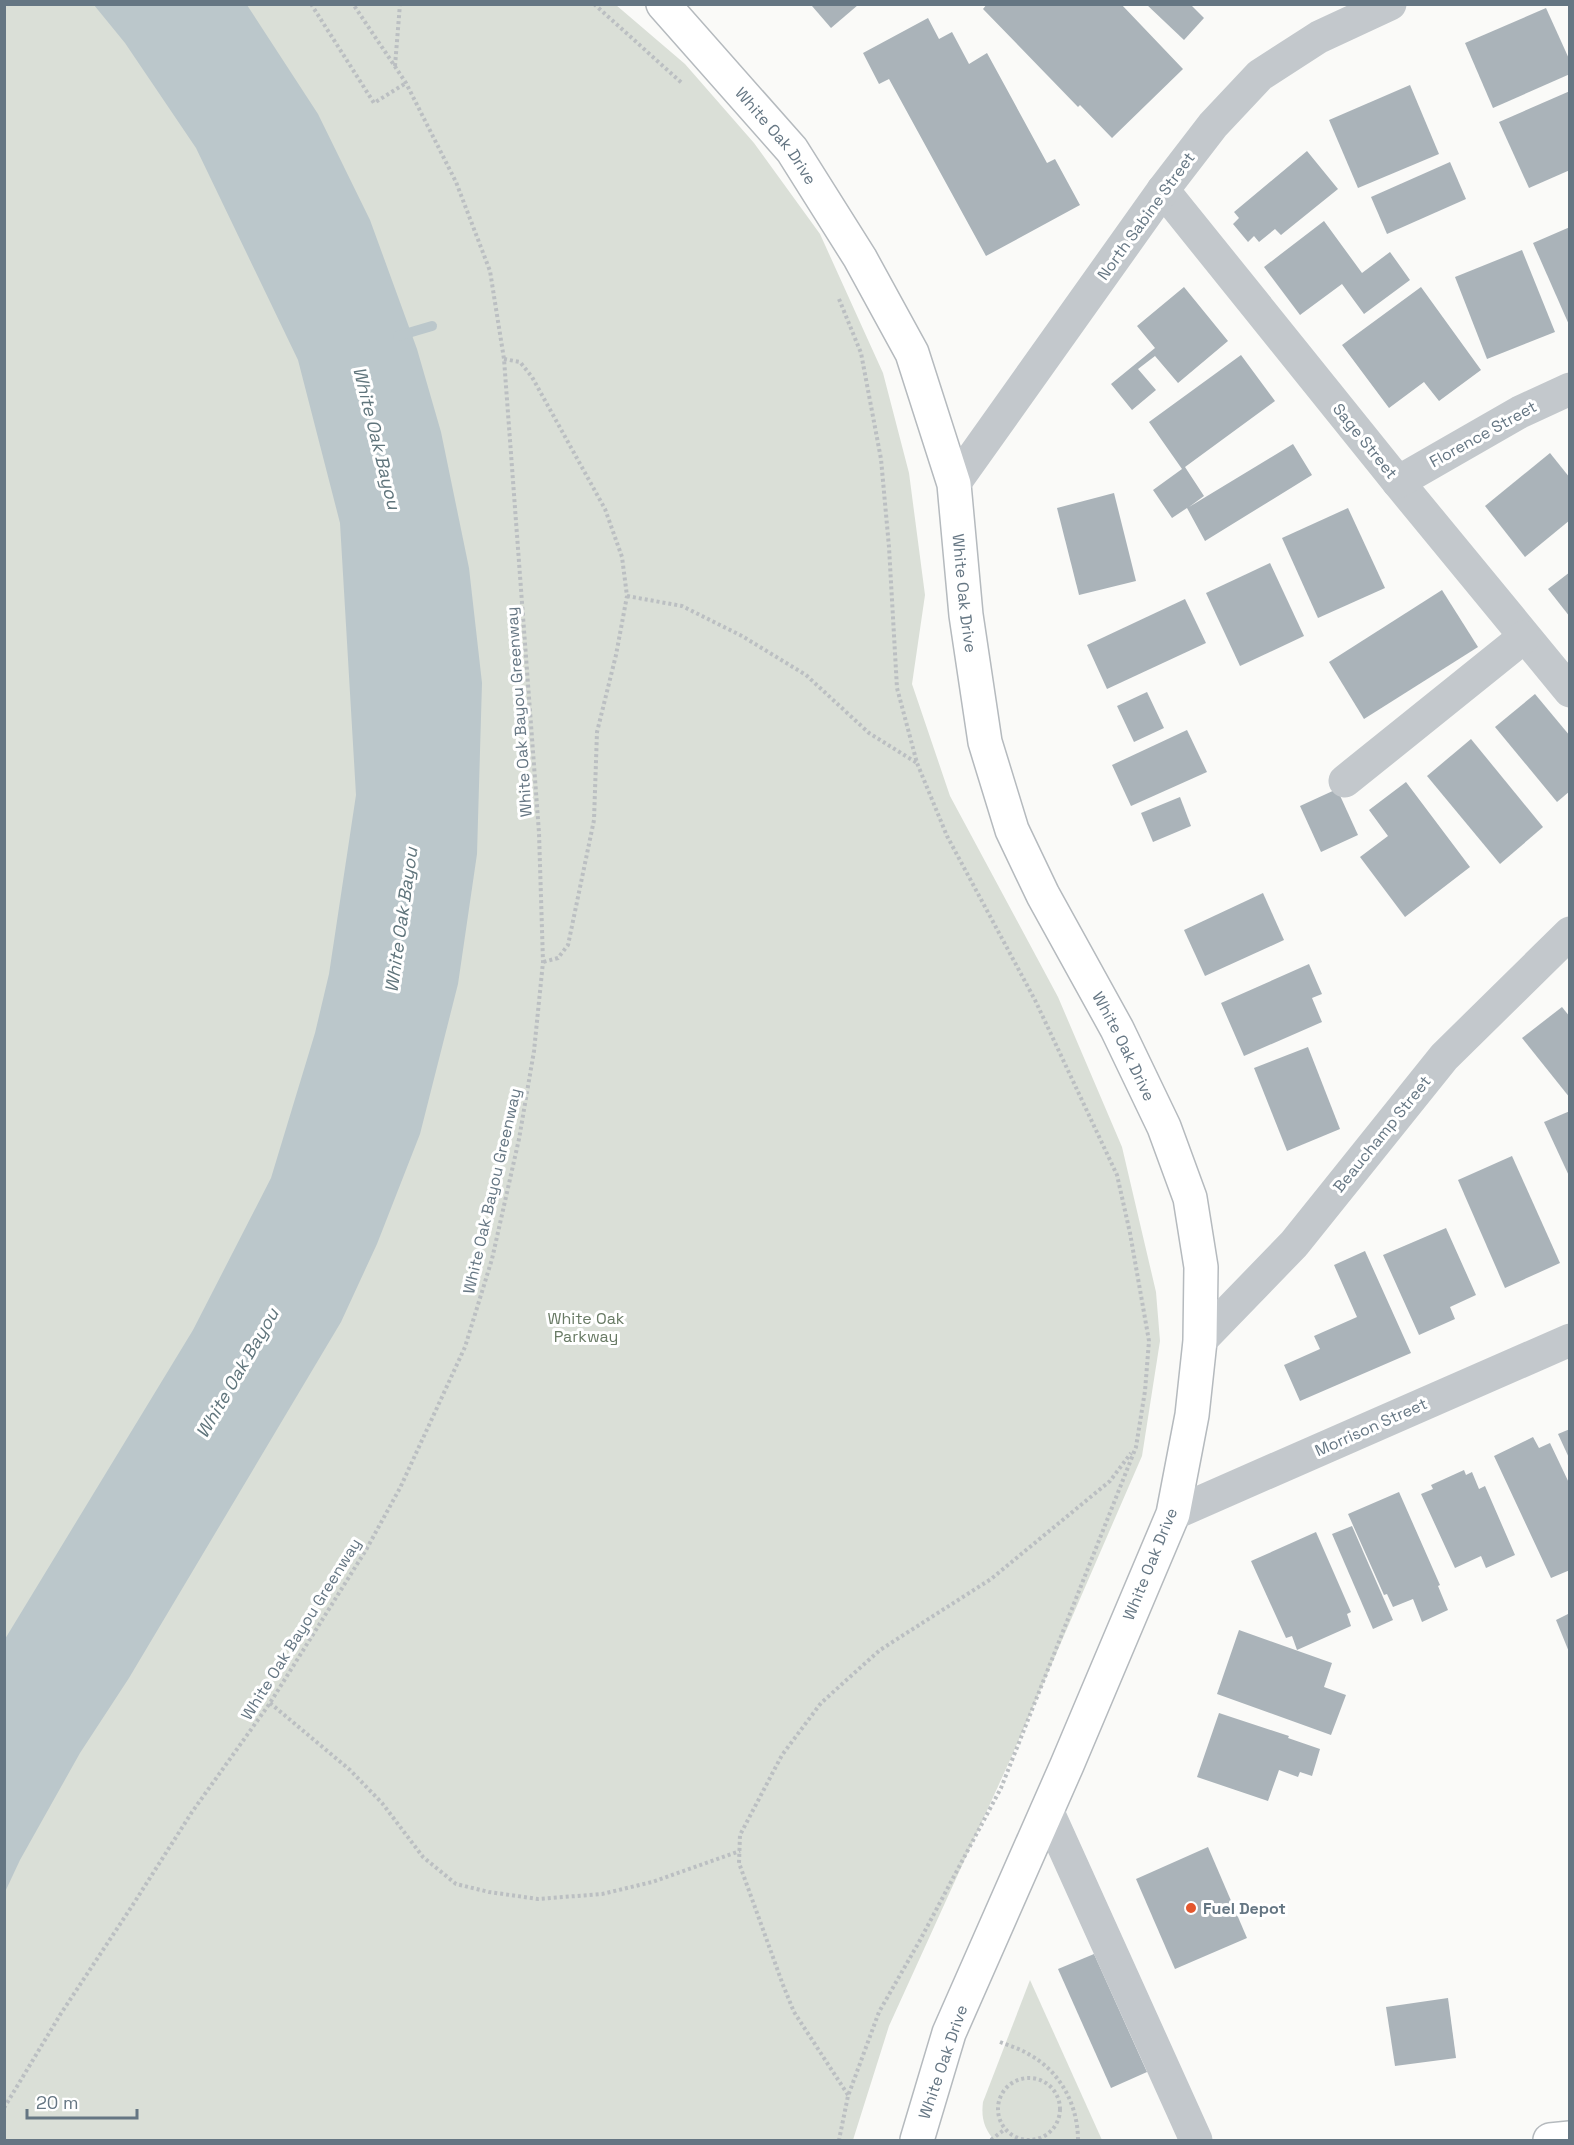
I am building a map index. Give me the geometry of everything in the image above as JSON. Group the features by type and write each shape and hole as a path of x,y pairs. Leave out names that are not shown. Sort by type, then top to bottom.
{"main road":[{"name":"White Oak Drive","path":"663,4 792,150 854,248 912,353 954,484 966,615 985,742 1012,830 1043,895 1131,1058 1164,1127 1190,1198 1201,1267 1200,1341 1192,1415 1173,1514 949,2033 917,2140"},
{"path":"1550,2140 1569,2138"}],"street":[{"name":"North Sabine Street","path":"954,484 1163,190 1214,125 1260,75 1319,37 1390,4"},
{"name":"Sage Street","path":"1163,190 1569,691"},
{"name":"Florence Street","path":"1398,482 1520,412 1569,389"},
{"path":"1345,781 1524,637"},
{"name":"Beauchamp Street","path":"1200,1341 1294,1244 1444,1057 1569,933"},
{"name":"Morrison Street","path":"1173,1514 1569,1340"},
{"path":"1047,1810 1196,2140"}],"path":[{"path":"311,4 374,103 406,83"},
{"name":"White Oak Bayou Greenway","path":"4,2108 60,2015 135,1904 192,1812 270,1703 372,1540 405,1478 465,1347 492,1259 519,1139 534,1051 543,962 539,832 504,359 489,271 456,182 406,83 353,4"},
{"path":"395,66 400,4"},
{"path":"594,4 691,92"},
{"path":"835,290 861,353 880,459 889,547 897,688 917,763 947,836 1035,1000 1117,1175 1149,1341 1145,1391 1136,1447 1001,1788 879,2012 848,2096 839,2140"},
{"path":"504,359 520,362 532,377 605,509 622,557 627,596 616,655 597,732 594,820 568,945 558,958 543,962"},
{"path":"627,596 682,606 742,636 807,675 869,733 917,763"},
{"path":"848,2096 794,2012 739,1863 740,1835 782,1755 821,1703 880,1650 991,1579 1110,1481 1136,1447"},
{"path":"270,1703 350,1770 381,1803 423,1857 456,1884 489,1892 538,1899 602,1894 652,1882 740,1851"},
{"path":"1000,2042 1032,2055 1055,2076 1065,2090 1077,2125 1078,2140"},
{"path":"1048,2085 1055,2076"},
{"path":"1021,2079 1041,2080 1048,2085 1057,2095 1059,2104 1056,2124 1049,2133 1030,2140 1020,2139 1005,2129 999,2118 998,2108 1004,2090 1021,2079"},
{"path":"1057,2095 1065,2090"},
{"path":"991,2140 1005,2129"}],"green space":[{"name":"White Oak Parkway","path":"5,5 616,5 685,64 754,143 820,234 883,373 909,473 925,595 912,684 950,796 1058,997 1122,1147 1156,1292 1160,1341 1142,1456 1010,1760 889,2026 853,2140 5,2140"},
{"path":"1030,1980 1102,2140 994,2140 986,2127 982,2113 983,2102"}],"water":[{"name":"White Oak Bayou","path":"94,5 247,5 318,114 370,220 417,349 441,432 469,568 482,683 477,854 458,984 420,1134 377,1244 341,1322 129,1678 80,1753 20,1860 5,1892 5,1639 193,1330 271,1178 315,1033 329,974 356,795 340,523 298,360 196,148 125,43"}],"building":[{"path":"987,4 1121,4 1183,69 1112,138 1080,105 1078,107 983,9"},
{"path":"1146,4 1190,4 1204,18 1184,40"},
{"path":"813,5 858,5 831,28"},
{"path":"1546,8 1570,61 1570,74 1493,108 1465,43"},
{"path":"928,18 939,39 952,32 969,64 987,53 1047,163 1055,159 1080,205 986,256 889,79 879,84 863,53"},
{"path":"1410,85 1439,154 1358,188 1329,120"},
{"path":"1570,91 1570,170 1529,188 1499,122"},
{"path":"1307,151 1338,189 1281,235 1275,229 1259,242 1254,236 1248,242 1233,224 1239,218 1234,212"},
{"path":"1450,162 1466,199 1387,234 1371,197"},
{"path":"1324,221 1362,273 1390,252 1410,280 1364,314 1342,284 1300,315 1264,267"},
{"path":"1570,227 1570,327 1533,243"},
{"path":"1522,250 1555,332 1487,359 1455,277"},
{"path":"1184,287 1228,341 1178,383 1155,356 1138,369 1156,390 1132,410 1111,384 1155,348 1137,326"},
{"path":"1421,287 1481,370 1439,401 1424,382 1389,408 1342,345"},
{"path":"1241,355 1275,401 1185,467 1204,496 1189,507 1293,444 1312,475 1205,541 1187,508 1172,518 1153,490 1182,469 1149,422"},
{"path":"1550,453 1570,478 1570,520 1525,557 1485,506"},
{"path":"1114,493 1136,581 1079,595 1057,508"},
{"path":"1348,508 1385,588 1318,618 1282,538"},
{"path":"1270,563 1304,636 1240,666 1206,593"},
{"path":"1570,572 1570,617 1548,589"},
{"path":"1442,590 1478,647 1364,719 1329,662"},
{"path":"1185,599 1206,643 1107,689 1087,645"},
{"path":"1147,692 1164,728 1134,742 1117,706"},
{"path":"1535,694 1570,736 1570,791 1557,802 1495,727"},
{"path":"1187,730 1207,772 1131,806 1112,765"},
{"path":"1471,739 1543,827 1500,864 1427,776"},
{"path":"1406,782 1470,867 1405,917 1360,857 1388,836 1369,810"},
{"path":"1337,789 1358,835 1321,852 1300,806"},
{"path":"1180,797 1191,826 1153,842 1141,813"},
{"path":"1263,893 1284,940 1205,976 1184,930"},
{"path":"1309,964 1322,994 1312,998 1322,1022 1244,1056 1221,1003"},
{"path":"1562,1007 1570,1017 1570,1098 1522,1038"},
{"path":"1308,1047 1340,1129 1287,1151 1254,1068"},
{"path":"1570,1111 1570,1178 1544,1122"},
{"path":"1512,1156 1560,1263 1505,1288 1458,1180"},
{"path":"1446,1228 1476,1295 1450,1307 1455,1319 1419,1335 1383,1255"},
{"path":"1365,1251 1411,1353 1300,1401 1284,1365 1320,1349 1314,1336 1357,1317 1334,1265"},
{"path":"1570,1429 1570,1460 1558,1434"},
{"path":"1533,1437 1539,1448 1550,1443 1570,1485 1570,1570 1551,1578 1494,1456"},
{"path":"1464,1470 1466,1475 1472,1472 1479,1489 1485,1486 1515,1555 1486,1568 1481,1556 1455,1568 1421,1494 1433,1489 1431,1485"},
{"path":"1399,1492 1440,1585 1438,1586 1448,1610 1422,1622 1413,1599 1393,1607 1387,1594 1384,1595 1348,1514"},
{"path":"1352,1526 1393,1620 1373,1629 1332,1534"},
{"path":"1316,1532 1351,1612 1347,1614 1351,1626 1297,1650 1292,1636 1286,1638 1251,1561"},
{"path":"1570,1613 1570,1652 1569,1652 1556,1620"},
{"path":"1239,1630 1332,1663 1324,1687 1346,1695 1331,1735 1217,1694"},
{"path":"1219,1713 1289,1736 1288,1738 1320,1749 1312,1776 1300,1772 1298,1777 1279,1770 1268,1801 1197,1777"},
{"name":"Fuel Depot","path":"1208,1847 1247,1938 1175,1969 1136,1879"},
{"path":"1094,1954 1147,2072 1111,2088 1058,1969"},
{"path":"1448,1998 1456,2058 1395,2066 1386,2007"}],"waterway":[{"path":"398,336 432,326"}],"place":[{"name":"Fuel Depot","path":"1191,1908"}]}
